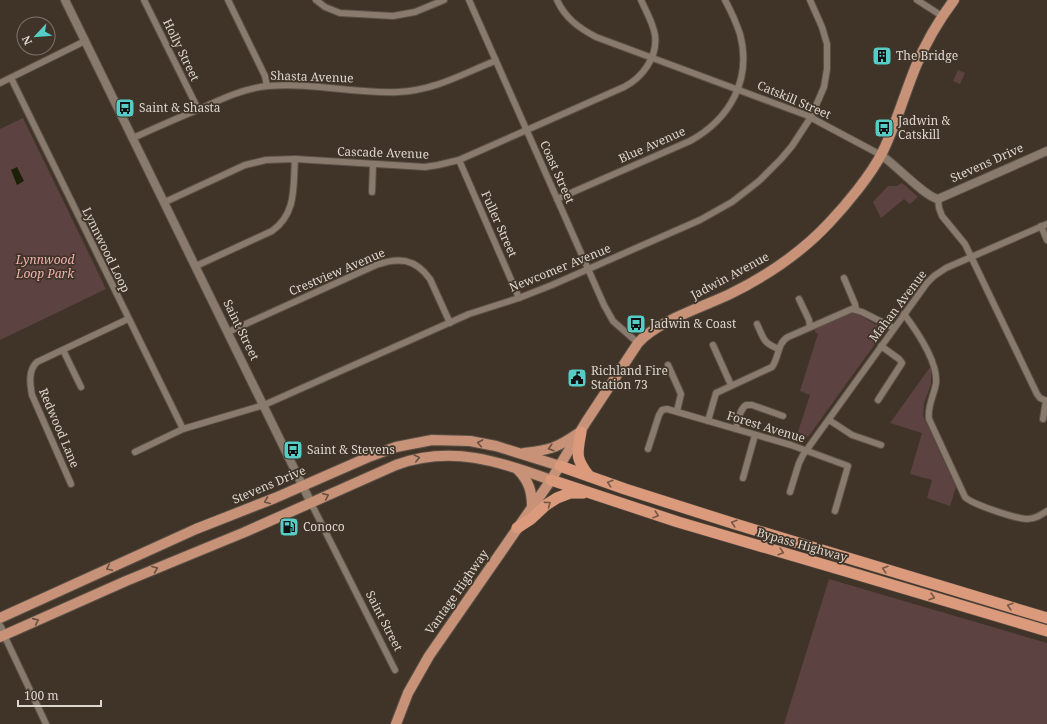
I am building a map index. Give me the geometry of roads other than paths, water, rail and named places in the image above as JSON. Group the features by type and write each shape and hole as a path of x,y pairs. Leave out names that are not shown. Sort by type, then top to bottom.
{"highway":[{"path":"581,432 578,458 590,477"},
{"name":"Bypass Highway","path":"560,466 732,523 1047,618"},
{"name":"Bypass Highway","path":"551,480 678,522 1047,631"},
{"path":"517,528 557,498 570,493 593,494"}],"main road":[{"name":"Jadwin Avenue","path":"551,480 643,337 663,324 749,284 766,274 789,258 829,224 881,155 891,133 916,66 942,16 954,0"},
{"path":"518,453 551,450 564,444 581,432"},
{"name":"Stevens Drive","path":"0,618 196,529 303,486 386,450 420,441 470,441 496,446 560,466"},
{"path":"1,633 245,532 396,465 421,457 439,455 485,459 551,480"},
{"path":"516,469 529,484 532,492 532,507"},
{"name":"Vantage Highway","path":"396,724 406,698 423,666 551,480"}],"street":[{"name":"Saint Street","path":"65,0 311,503 395,670"},
{"name":"Holly Street","path":"144,0 198,109"},
{"path":"228,0 265,76 267,86"},
{"path":"316,0 324,7 340,12 393,16 415,12 444,0"},
{"name":"Coast Street","path":"469,0 604,305 613,320 638,343"},
{"name":"Catskill Street","path":"557,0 568,17 584,31 596,37 811,117 881,155 928,194 938,198"},
{"name":"Cascade Avenue","path":"165,202 245,165 266,160 295,159 425,167 459,160 632,83 645,70 655,44 655,35 652,25 641,0"},
{"name":"Blue Avenue","path":"557,199 701,135 722,117 730,106 738,90 742,74 743,54 739,33 725,0"},
{"name":"Newcomer Avenue","path":"264,405 488,307 519,298 547,287 700,220 732,202 759,181 781,159 811,117 824,87 828,58 825,34 810,0"},
{"path":"917,0 942,16"},
{"path":"0,83 86,41"},
{"name":"Shasta Avenue","path":"133,138 198,109 242,92 267,86 290,85 398,92 440,84 495,60"},
{"name":"Lynnwood Loop","path":"11,78 183,429"},
{"name":"Stevens Drive","path":"938,198 1047,151"},
{"path":"196,266 272,232 280,225 286,217 292,204 295,159"},
{"name":"Fuller Street","path":"459,160 519,298"},
{"path":"372,192 373,164"},
{"path":"938,198 942,216 963,240 1037,394 1040,398 1046,401 1042,419"},
{"path":"1044,225 1047,240"},
{"name":"Mahan Avenue","path":"790,492 799,462 806,450 904,314 934,276 946,268 1044,225"},
{"name":"Crestview Avenue","path":"228,332 376,265 395,260 411,263 426,273 450,323"},
{"path":"844,278 856,310"},
{"path":"799,299 809,320 810,327"},
{"path":"708,421 716,393 772,367 784,340 810,327 846,311 856,310 894,328"},
{"path":"904,314 917,332 934,367 936,373 935,385 929,408 929,419 965,496 968,500 975,503 1023,518 1036,518 1047,511"},
{"name":"Redwood Lane","path":"71,484 32,395 30,381 32,369 34,365 128,319"},
{"path":"757,324 766,343 780,349"},
{"path":"713,345 731,385"},
{"path":"878,400 902,363 899,359 881,346"},
{"path":"63,350 81,387"},
{"path":"648,449 660,413 666,409 677,411 681,394 668,365"},
{"path":"135,452 183,429 264,405"},
{"path":"736,429 740,413 746,405 752,405 783,416"},
{"name":"Forest Avenue","path":"677,411 806,450 848,466 835,511"},
{"path":"829,420 855,436 881,445"},
{"path":"743,478 755,435"},
{"path":"1,633 46,724"}],"place":[{"name":"The Bridge","path":"882,56"},
{"name":"Saint & Shasta","path":"125,108"},
{"name":"Jadwin & Catskill","path":"884,128"},
{"name":"Jadwin & Coast","path":"636,324"},
{"name":"Richland Fire Station 73","path":"577,378"},
{"name":"Saint & Stevens","path":"293,450"},
{"name":"Conoco","path":"289,527"}],"park label":[{"name":"Lynnwood Loop Park","path":"45,267"}]}
